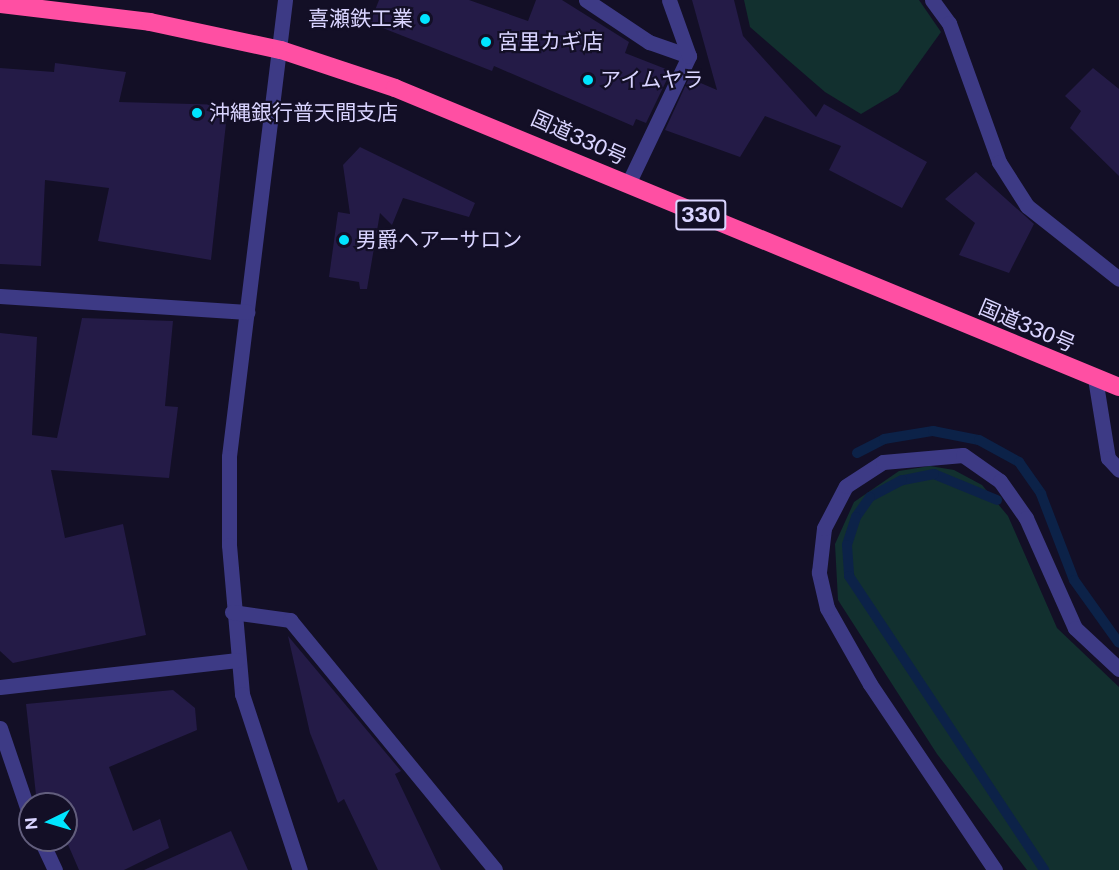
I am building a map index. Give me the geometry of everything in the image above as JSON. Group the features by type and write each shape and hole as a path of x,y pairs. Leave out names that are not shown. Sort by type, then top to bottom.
{"highway":[{"name":"国道330号","path":"0,4 150,22 281,50 406,92 1119,387"}],"street":[{"path":"285,0 281,50 229,457 232,612 237,660 269,788 300,870"},
{"path":"586,0 649,42 689,56"},
{"path":"628,184 689,56 669,0"},
{"path":"933,0 949,23 999,162 1028,206 1119,279"},
{"path":"0,296 247,312"},
{"path":"1095,378 1108,458 1119,470"},
{"path":"995,870 870,684 827,608 819,572 824,528 846,486 883,462 963,455 1000,482 1026,518 1075,628 1119,669"},
{"path":"232,612 290,620 495,870"},
{"path":"0,687 237,660"},
{"path":"0,728 22,792"},
{"path":"47,852 55,870"}],"green space":[{"path":"744,0 919,0 941,32 898,92 861,114 825,92 750,27"},
{"path":"930,466 954,470 982,485 1008,516 1057,628 1119,687 1119,870 1027,870 937,754 838,600 835,544 854,502 899,471"}],"building":[{"path":"379,0 469,0 528,21 536,0 562,0 629,42 625,53 671,71 646,123 636,119 633,126 494,66 492,71 370,23"},
{"path":"692,0 734,0 743,36 816,117 824,104 927,162 902,208 829,170 841,146 765,116 740,157 665,130 689,78 717,90"},
{"path":"55,63 126,72 119,102 228,105 211,260 98,241 109,188 45,180 41,266 0,264 0,68 54,72"},
{"path":"1093,68 1119,89 1119,176 1070,128 1081,111 1065,96"},
{"path":"360,147 475,203 469,217 403,198 392,225 380,213 367,289 360,289 359,282 329,277 338,212 350,214 343,165"},
{"path":"976,172 1034,224 1009,273 959,255 975,223 945,199"},
{"path":"82,318 173,321 165,406 178,407 169,478 51,470 65,538 123,524 146,635 13,663 0,651 0,333 37,337 32,435 57,438"},
{"path":"288,636 401,771 395,774 441,870 378,870 344,799 338,803 310,733"},
{"path":"173,690 195,708 197,730 109,767 133,831 160,819 169,848 124,870 79,870 71,852 78,852 78,792 36,792 26,704"},
{"path":"231,831 248,870 144,870"}],"waterway":[{"path":"857,453 884,439 933,431 979,440 1019,462 1041,494 1074,580 1119,643"},
{"path":"997,500 934,474 902,480 870,497 856,517 847,545 849,576 1044,870"}],"place":[{"name":"喜瀬鉄工業","path":"425,19"},
{"name":"宮里カギ店","path":"486,42"},
{"name":"アイムヤラ","path":"588,80"},
{"name":"沖縄銀行普天間支店","path":"197,113"},
{"name":"男爵ヘアーサロン","path":"344,240"}]}
